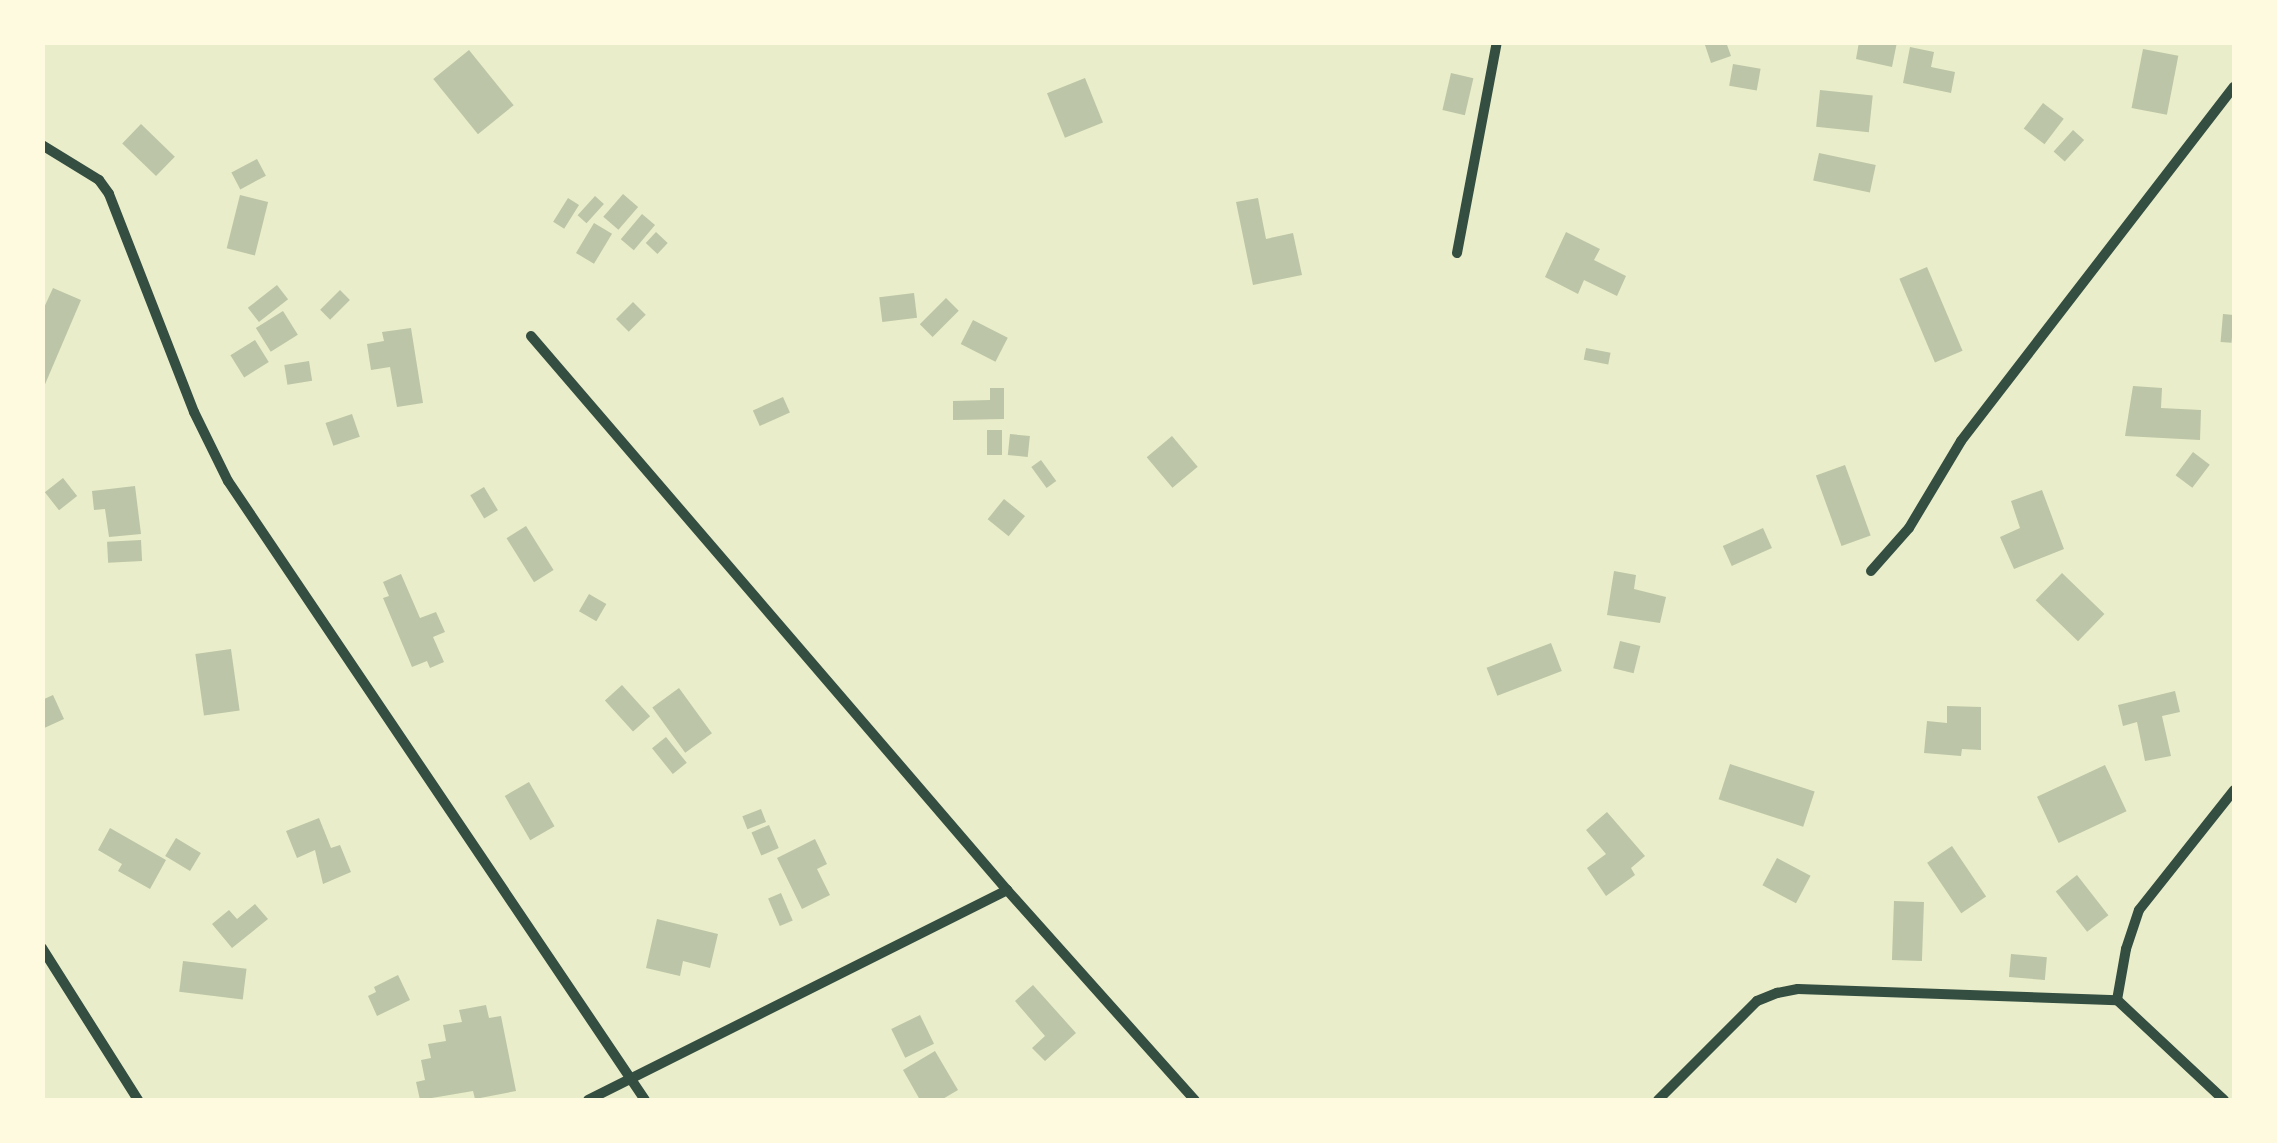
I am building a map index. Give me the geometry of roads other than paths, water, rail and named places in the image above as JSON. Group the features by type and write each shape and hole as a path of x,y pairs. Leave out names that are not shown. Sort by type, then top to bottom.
{"street":[{"path":"1457,254 1497,42"},
{"path":"1870,571 1909,528 1962,441 2234,86"},
{"path":"42,145 99,180 109,194 194,412 228,481 644,1100"},
{"path":"530,336 1007,890 1195,1100"},
{"path":"2117,1000 2126,949 2139,910 2234,790"},
{"path":"588,1100 1007,890"},
{"path":"42,948 138,1100"},
{"path":"1658,1100 1757,1001 1777,992 1798,989 2117,1000 2224,1100"}]}
